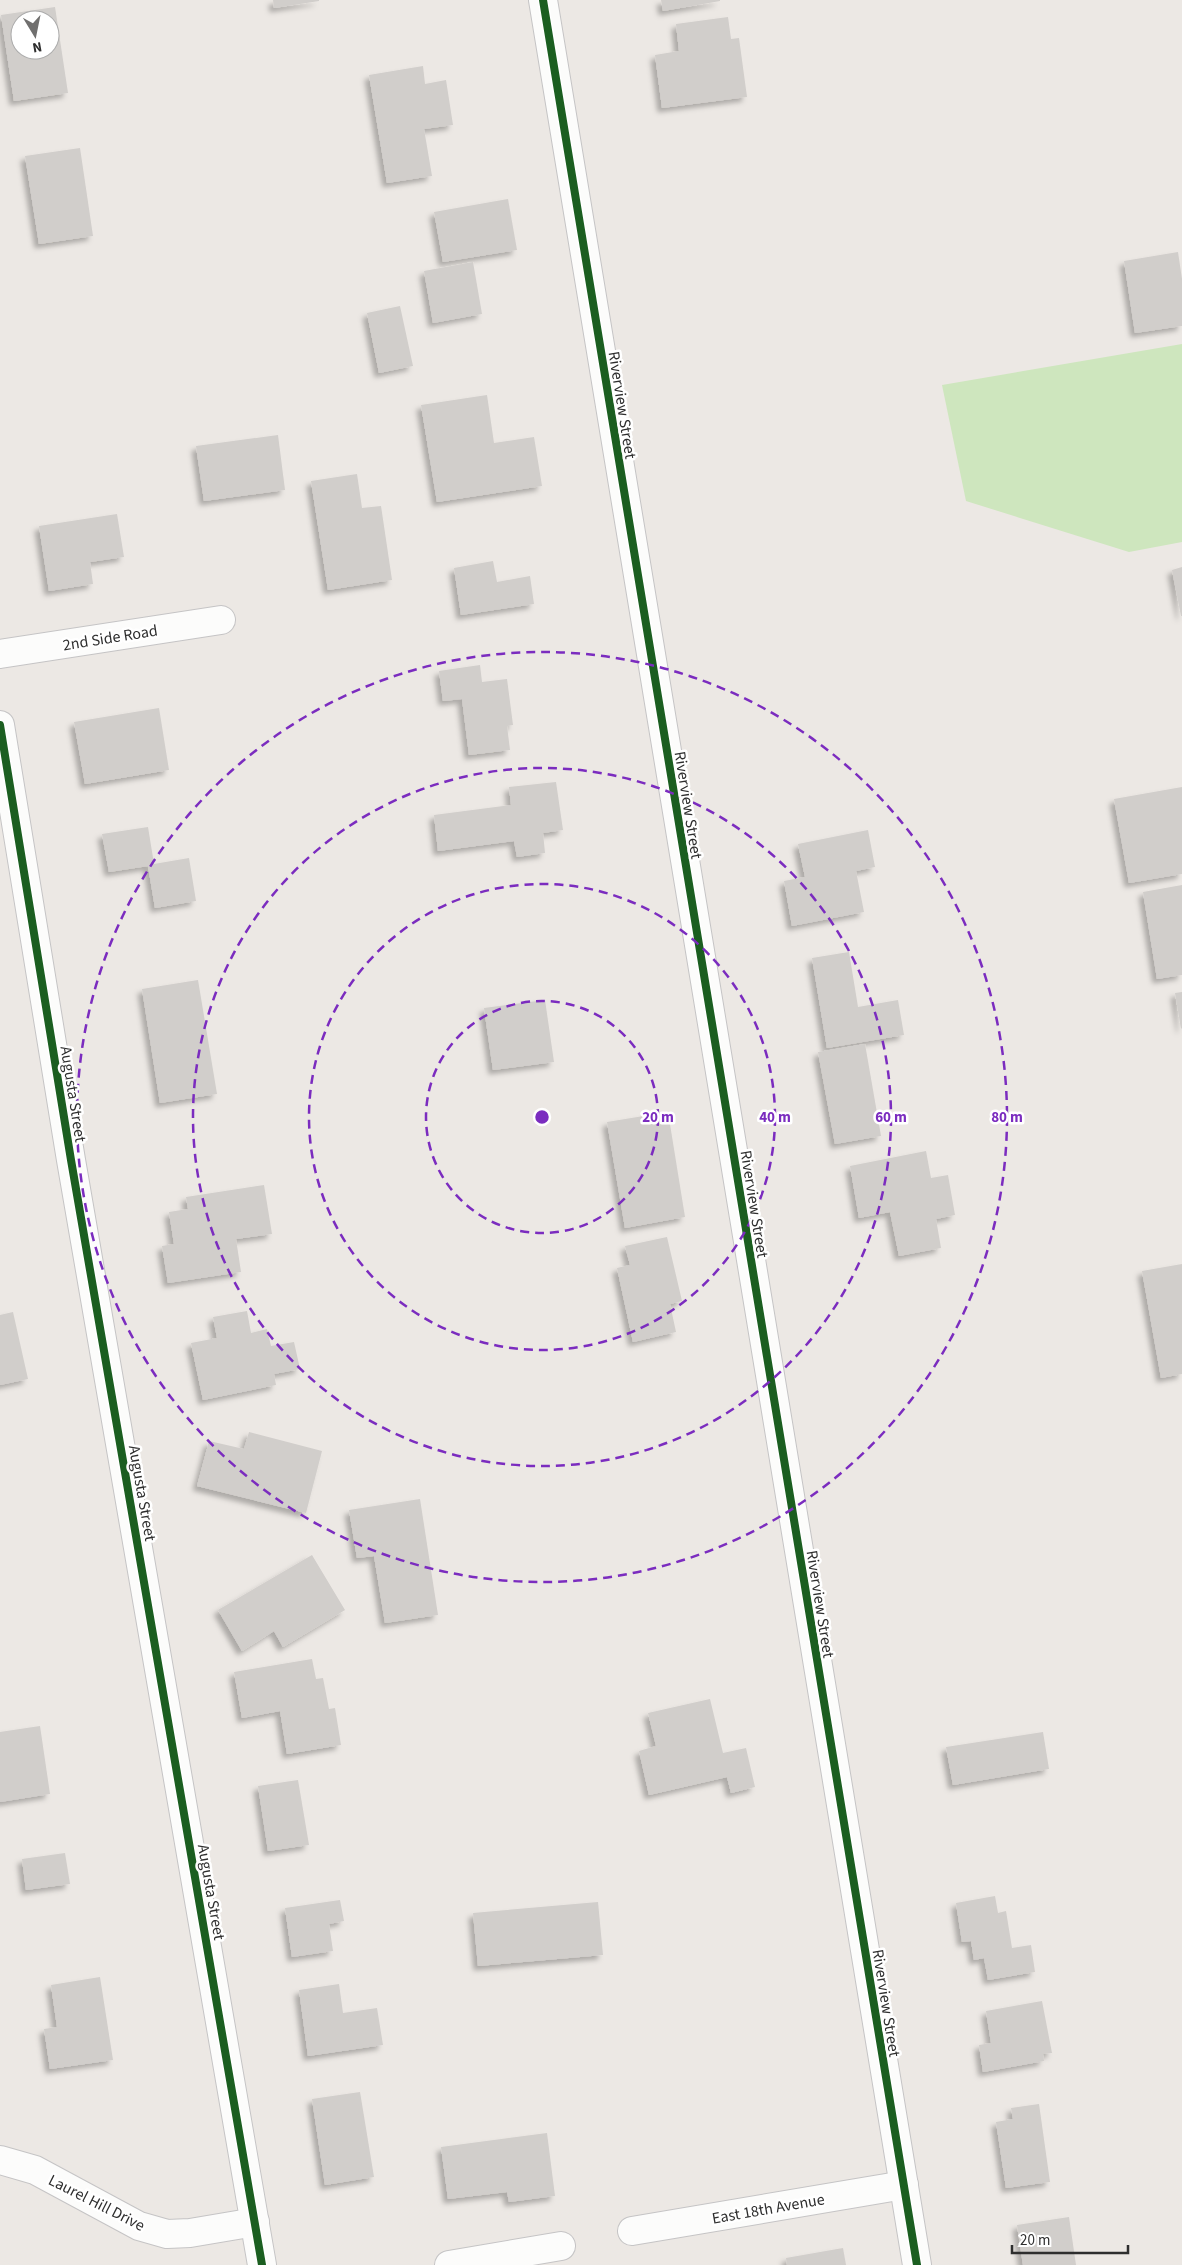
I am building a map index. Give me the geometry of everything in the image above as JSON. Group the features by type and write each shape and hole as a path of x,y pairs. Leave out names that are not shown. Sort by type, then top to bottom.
{"street":[{"name":"Riverview Street","path":"543,0 917,2265"},
{"name":"2nd Side Road","path":"0,654 221,620"},
{"name":"Augusta Street","path":"0,725 71,1160 262,2265"},
{"name":"Laurel Hill Drive","path":"0,2160 35,2170 139,2226 167,2234 190,2233 255,2222"},
{"name":"East 18th Avenue","path":"632,2231 904,2185"},
{"path":"449,2265 561,2246"}],"green space":[{"path":"1182,344 1182,542 1129,552 966,501 942,385"}],"building":[{"path":"273,0 319,0 319,1 274,8"},
{"path":"661,0 720,0 720,1 663,11"},
{"path":"55,7 55,10 35,10"},
{"path":"10,14 10,60 60,60 60,40 68,93 14,101 1,15"},
{"path":"728,17 731,39 739,38 747,97 662,108 655,55 679,51 676,24"},
{"path":"423,66 425,84 446,80 453,125 424,129 432,176 387,183 369,75"},
{"path":"80,148 93,236 39,244 25,156"},
{"path":"508,199 517,250 443,262 434,212"},
{"path":"1178,252 1182,279 1182,326 1135,333 1124,261"},
{"path":"473,262 482,314 433,323 424,271"},
{"path":"400,306 413,366 379,373 367,313"},
{"path":"487,395 494,443 534,437 542,486 437,502 421,405"},
{"path":"278,435 285,490 204,501 196,446"},
{"path":"357,474 362,508 381,506 392,580 328,590 311,481"},
{"path":"117,514 124,557 90,562 93,584 49,591 39,526"},
{"path":"493,561 497,582 530,576 534,604 461,615 454,568"},
{"path":"1182,567 1182,616 1181,616 1172,570"},
{"path":"480,665 482,682 507,679 513,725 507,726 510,750 469,755 462,699 443,701 439,671"},
{"path":"159,708 169,770 85,784 74,722"},
{"path":"556,782 563,830 543,833 545,853 517,857 514,841 438,851 434,815 511,805 509,787"},
{"path":"1182,787 1182,874 1129,883 1114,799"},
{"path":"148,827 154,864 189,858 196,901 155,908 148,866 109,872 102,834"},
{"path":"868,830 875,867 856,871 864,912 792,926 784,881 805,877 798,844"},
{"path":"1182,885 1182,975 1157,979 1143,892"},
{"path":"849,952 858,1007 898,1000 904,1035 827,1048 812,958"},
{"path":"198,980 217,1094 160,1103 142,989"},
{"path":"1182,992 1182,1028 1181,1029 1175,993"},
{"path":"545,1000 554,1062 493,1070 484,1008"},
{"path":"865,1044 881,1136 835,1144 818,1052"},
{"path":"668,1112 685,1217 625,1228 607,1122"},
{"path":"926,1151 931,1178 948,1175 955,1215 936,1219 941,1248 899,1256 890,1212 859,1218 850,1166"},
{"path":"264,1185 272,1234 236,1239 241,1272 168,1283 162,1246 174,1244 169,1212 188,1209 186,1197"},
{"path":"667,1237 682,1301 670,1304 676,1332 633,1342 617,1268 630,1265 625,1246"},
{"path":"1182,1264 1182,1374 1161,1378 1142,1271"},
{"path":"247,1311 251,1333 267,1329 271,1346 294,1342 300,1369 274,1374 276,1385 203,1400 191,1343 217,1338 213,1317"},
{"path":"13,1312 28,1379 0,1385 0,1315"},
{"path":"249,1432 322,1451 306,1513 197,1486 209,1441 244,1449"},
{"path":"420,1499 438,1615 385,1623 374,1556 357,1558 349,1510"},
{"path":"312,1555 345,1610 283,1647 274,1631 242,1651 218,1610"},
{"path":"312,1659 316,1679 323,1678 329,1709 335,1708 341,1745 287,1754 280,1711 242,1718 234,1672"},
{"path":"710,1699 723,1753 746,1748 755,1787 731,1793 727,1777 649,1795 639,1751 656,1746 648,1713"},
{"path":"40,1726 50,1794 0,1802 0,1732"},
{"path":"1043,1732 1049,1769 953,1785 946,1747"},
{"path":"298,1780 309,1845 268,1851 258,1786"},
{"path":"65,1853 70,1884 26,1890 22,1859"},
{"path":"995,1896 998,1913 1006,1911 1012,1948 1031,1945 1035,1972 988,1980 984,1958 974,1960 971,1941 962,1942 956,1903"},
{"path":"340,1900 344,1921 329,1924 333,1951 292,1957 285,1908"},
{"path":"598,1902 603,1955 478,1966 473,1913"},
{"path":"100,1977 113,2060 50,2069 44,2029 57,2027 51,1985"},
{"path":"339,1984 343,2013 377,2008 383,2045 308,2056 299,1990"},
{"path":"1042,2001 1052,2053 1043,2054 1044,2061 983,2072 979,2045 991,2043 986,2011"},
{"path":"360,2092 374,2177 325,2185 312,2099"},
{"path":"1039,2104 1050,2182 1006,2188 996,2122 1013,2119 1011,2108"},
{"path":"547,2133 555,2196 509,2202 507,2192 448,2199 441,2147"},
{"path":"1069,2217 1076,2265 1023,2265 1017,2225"},
{"path":"843,2248 846,2265 787,2265 786,2258"}],"cycle path":[{"path":"543,0 917,2265"},
{"path":"0,725 71,1160 262,2265"}]}
